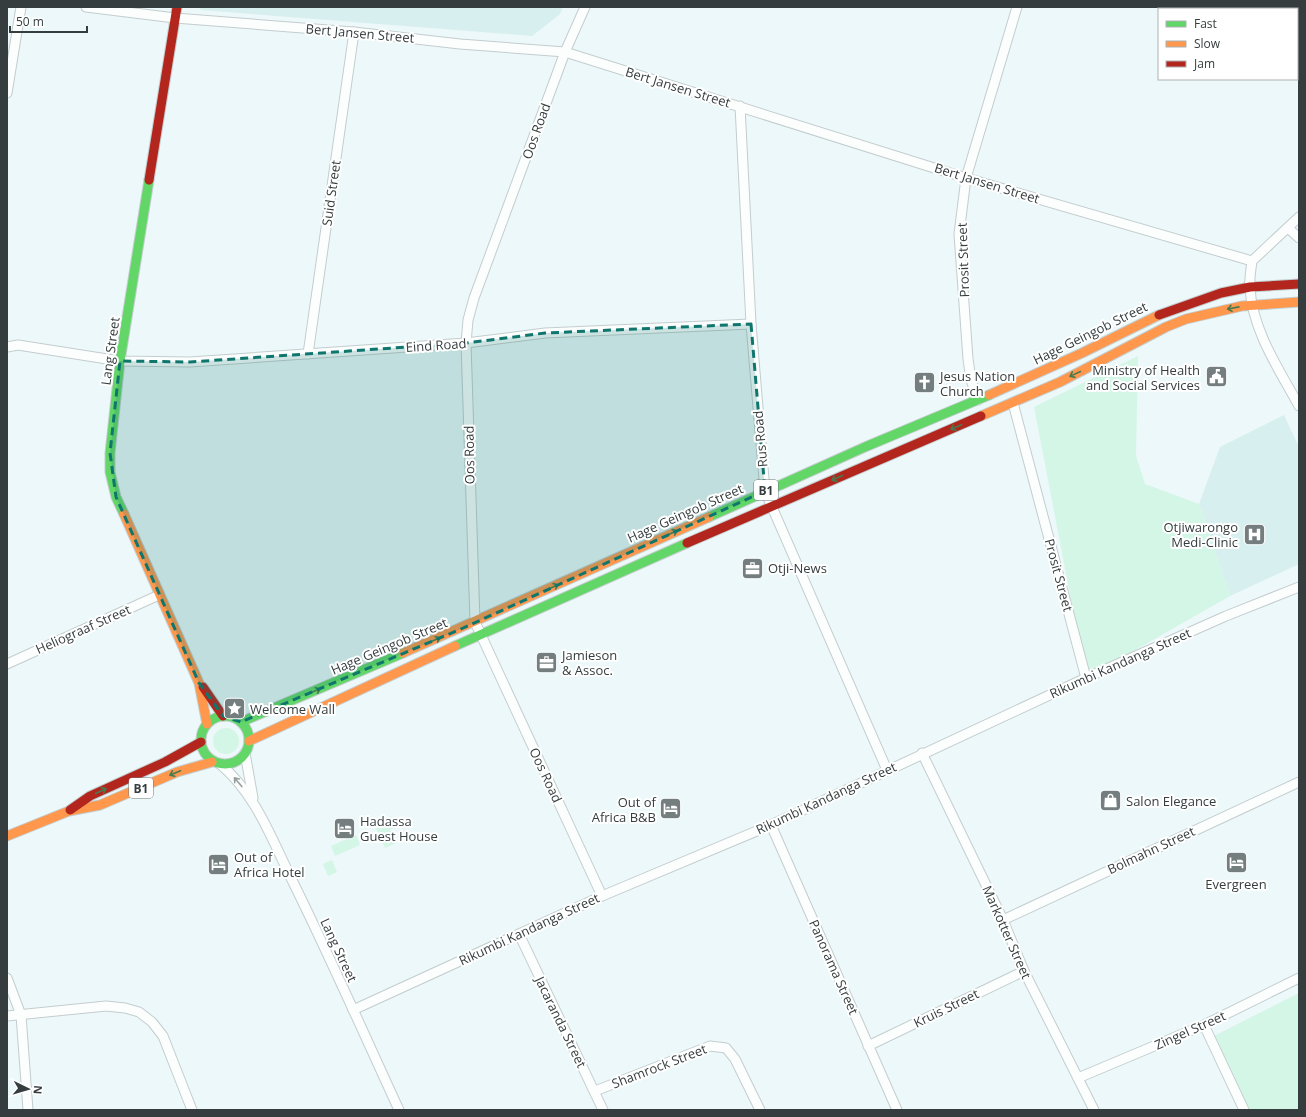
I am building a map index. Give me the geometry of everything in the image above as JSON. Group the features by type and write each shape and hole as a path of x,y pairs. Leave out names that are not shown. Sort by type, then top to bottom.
{"main road":[{"name":"Lang Street","path":"177,7 120,361 110,453 112,487 199,683 223,716"},
{"name":"Hage Geingob Street","path":"240,722 367,670 765,491 978,400 1082,353 1168,310 1196,300 1250,287 1299,284"},
{"name":"Hage Geingob Street","path":"249,741 480,634 877,460 1013,403 1110,358 1184,319 1252,304 1299,302"},
{"name":"Lang Street","path":"199,683 207,724"},
{"path":"216,763 202,750 201,742 203,729 217,717 223,716 235,719 247,730 249,741 245,753"},
{"name":"B1","path":"68,811 90,796 165,762 201,742"},
{"name":"B1","path":"7,836 68,811 100,805 177,772 216,763 234,763 245,753"}],"street":[{"path":"7,93 21,7"},
{"name":"Bert Jansen Street","path":"86,7 176,18 354,32 460,44 565,52 966,178 1252,261"},
{"name":"Oos Road","path":"585,7 565,52 474,298 468,320 466,342 475,622 602,896"},
{"name":"Prosit Street","path":"978,400 971,380 968,359 959,234 966,178 1017,7"},
{"name":"Suid Street","path":"308,354 354,32"},
{"name":"Rus Road","path":"740,106 751,324 765,491 887,770"},
{"path":"1299,217 1252,261 1250,287 1252,304 1267,347 1299,406"},
{"path":"1288,228 1299,238"},
{"name":"Eind Road","path":"7,347 18,345 120,361 190,362 466,342 545,333 751,324"},
{"name":"Prosit Street","path":"1013,403 1086,678"},
{"name":"Rikumbi Kandanga Street","path":"353,1010 602,896 771,824 1086,678 1226,616 1299,587"},
{"name":"Heliograaf Street","path":"7,664 159,595"},
{"name":"Lang Street","path":"245,753 253,801"},
{"name":"Markotter Street","path":"922,753 1003,920 1024,971 1094,1110"},
{"name":"Lang Street","path":"216,763 231,774 253,801 308,914 399,1110"},
{"name":"Bolmahn Street","path":"1003,920 1299,782"},
{"name":"Panorama Street","path":"771,824 897,1110"},
{"name":"Jacaranda Street","path":"519,934 604,1110"},
{"name":"Kruis Street","path":"868,1046 1024,971"},
{"path":"7,978 21,1015 28,1110"},
{"name":"Zingel Street","path":"1078,1078 1204,1025 1299,978"},
{"path":"7,1016 106,1006 125,1008 139,1012 152,1022 163,1036 192,1110"},
{"path":"1204,1025 1244,1110"},
{"name":"Shamrock Street","path":"594,1091 710,1046 726,1048 735,1059 760,1110"}],"highlighted area":[{"path":"751,324 765,491 461,629 241,722 223,716 199,683 116,497 110,453 120,361 190,362 466,343 545,333"}],"shaded area":[{"path":"199,7 563,7 560,14 532,36 201,10"},
{"name":"Otjiwarongo Medi-Clinic","path":"1284,415 1299,447 1299,564 1230,596 1199,504 1220,447"}],"green space":[{"path":"1138,356 1136,456 1145,484 1199,504 1230,596 1086,678 1034,407"},
{"path":"226,728 235,732 239,741 235,750 226,754 217,750 213,741 217,732"},
{"path":"391,816 395,827 390,830 396,843 385,848 374,824"},
{"path":"356,835 360,845 335,856 331,846"},
{"path":"332,860 337,872 328,876 323,864"},
{"path":"1299,993 1299,1110 1244,1110 1210,1038"}],"traffic: fast":[{"path":"124,514 116,497 110,472 110,453 120,361 149,180"},
{"path":"709,517 865,447 989,395"},
{"path":"455,646 687,543"},
{"path":"241,722 403,653"},
{"path":"220,716 230,716 242,723 249,735 249,740 249,745 242,757 230,764 220,764 212,760 205,753 201,745 201,735 205,727 212,720 220,716"}],"traffic: slow":[{"path":"981,416 1060,382 1166,327 1186,319 1242,306 1299,302"},
{"path":"989,395 1082,353 1159,315"},
{"path":"124,514 199,683 207,724"},
{"path":"403,653 709,517"},
{"path":"249,741 455,646"},
{"path":"7,836 69,811 100,805 177,772 212,762"}],"traffic: jam":[{"path":"149,180 177,7"},
{"path":"1159,315 1221,293 1250,287 1299,284"},
{"path":"687,543 981,416"},
{"path":"203,687 223,716"},
{"path":"70,810 90,796 165,762 201,742"}],"place":[{"name":"Ministry of Health and Social Services","path":"1216,377"},
{"name":"Jesus Nation Church","path":"924,383"},
{"name":"Otjiwarongo Medi-Clinic","path":"1254,534"},
{"name":"Otji-News","path":"753,568"},
{"name":"Jamieson & Assoc.","path":"547,662"},
{"name":"Welcome Wall","path":"234,709"},
{"name":"Salon Elegance","path":"1111,801"},
{"name":"Out of Africa B&B","path":"671,809"},
{"name":"Hadassa Guest House","path":"344,828"},
{"name":"Evergreen","path":"1236,862"},
{"name":"Out of Africa Hotel","path":"219,864"}]}
